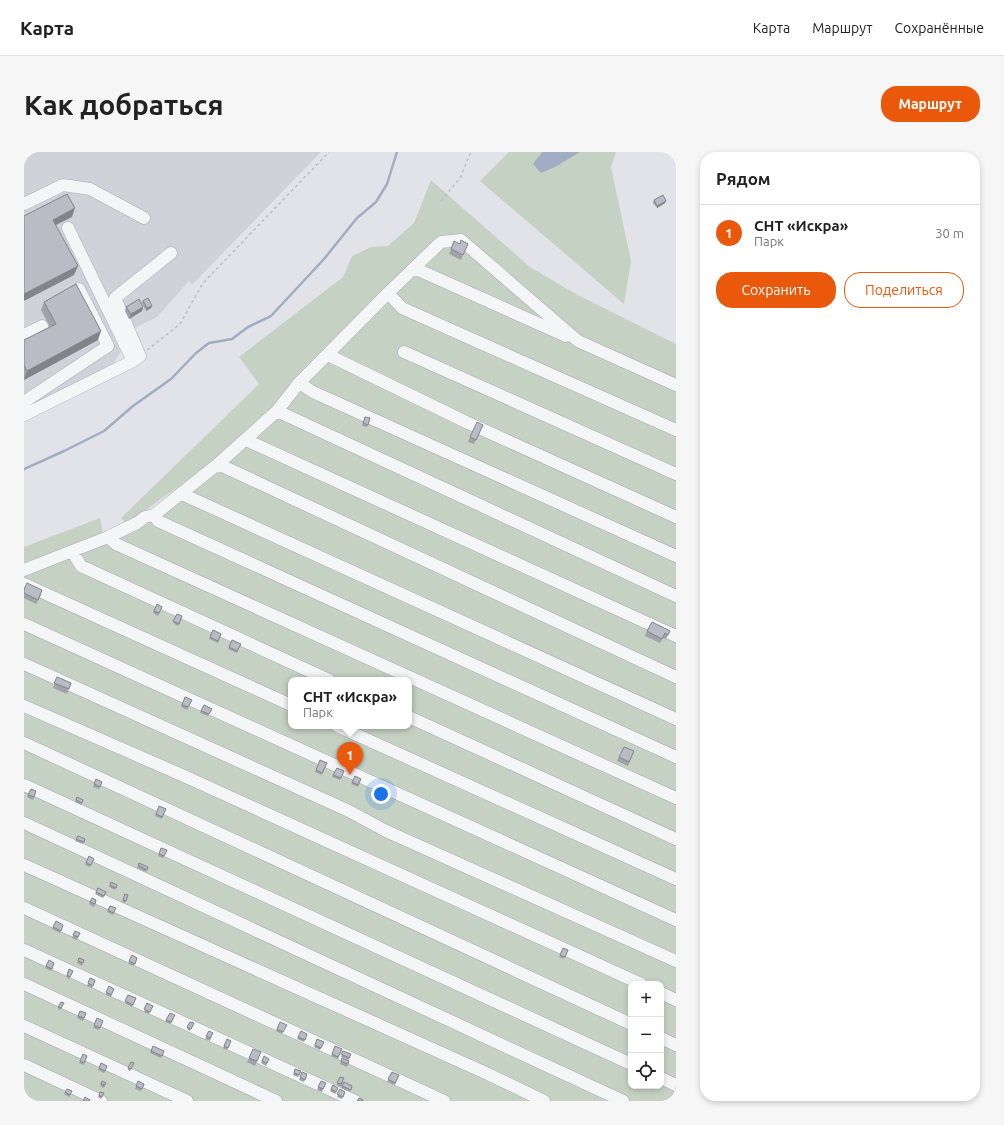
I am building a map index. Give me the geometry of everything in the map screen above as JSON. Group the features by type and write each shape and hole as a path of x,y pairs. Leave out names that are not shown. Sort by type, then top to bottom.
{"lane":[{"path":"24,204 63,185 90,190 144,218"},
{"path":"68,228 137,358"},
{"path":"24,570 108,537 137,523 145,517 154,515 182,494 246,440 277,411 300,383 388,293 441,242 461,240 578,342"},
{"path":"137,358 115,298 171,253"},
{"path":"414,268 676,385"},
{"path":"24,402 108,346 79,289"},
{"path":"388,293 402,308 676,430"},
{"path":"24,335 42,326"},
{"path":"404,352 676,474"},
{"path":"328,355 473,425 676,517"},
{"path":"24,415 137,358"},
{"path":"300,383 320,395 676,556"},
{"path":"277,411 676,596"},
{"path":"246,440 676,636"},
{"path":"218,464 676,677"},
{"path":"182,494 676,719"},
{"path":"154,515 158,521 676,757"},
{"path":"108,537 116,544 409,677"},
{"path":"72,551 81,566 322,677"},
{"path":"24,584 288,704"},
{"path":"24,624 676,920"},
{"path":"24,664 349,811 386,831 676,961"},
{"path":"412,678 676,798"},
{"path":"24,706 191,779 634,981"},
{"path":"412,718 676,839"},
{"path":"345,729 676,879"},
{"path":"24,743 628,1023"},
{"path":"24,785 628,1063"},
{"path":"24,823 623,1101"},
{"path":"24,865 488,1074 544,1101"},
{"path":"24,908 444,1101"},
{"path":"24,950 355,1101"},
{"path":"24,984 276,1101"},
{"path":"664,994 676,1000"},
{"path":"24,1026 187,1101"},
{"path":"664,1039 676,1045"},
{"path":"24,1065 101,1101"},
{"path":"664,1079 676,1085"}],"path":[{"path":"137,358 180,324 203,283 329,152"},
{"path":"441,201 460,178 471,152"}],"shaded area":[{"path":"24,152 321,152 192,285 189,281 157,317 114,338 121,351 114,363 24,411"}],"green space":[{"path":"509,152 616,152 611,167 631,261 624,304 480,181"},
{"path":"431,180 530,267 574,293 676,344 676,1101 24,1101 24,547 100,518 103,534 127,524 121,518 259,384 239,357 343,277 352,256 371,247 388,246 414,223","holes":["180,485 138,521 132,522 150,507"]}],"water":[{"path":"542,152 580,152 555,167 541,173 533,164"}],"building":[{"path":"67,194 75,208 53,220 78,266 24,294 24,216"},
{"path":"663,195 666,201 657,206 654,200"},
{"path":"461,240 468,244 463,255 451,249 454,241 460,244"},
{"path":"76,284 101,331 27,371 24,365 24,340 56,324 44,302"},
{"path":"148,298 152,306 147,308 143,301"},
{"path":"139,299 143,307 131,314 126,307"},
{"path":"365,417 370,418 368,425 363,423"},
{"path":"477,422 483,425 476,440 470,437"},
{"path":"27,583 42,590 38,600 24,593"},
{"path":"157,604 162,607 159,613 154,611"},
{"path":"177,614 182,616 179,624 173,621"},
{"path":"652,622 670,631 668,635 665,633 662,639 647,631"},
{"path":"213,630 221,634 218,641 210,637"},
{"path":"232,640 241,644 237,651 229,647"},
{"path":"57,677 71,683 69,689 54,683"},
{"path":"185,697 192,700 188,707 182,705"},
{"path":"204,705 212,709 209,714 201,711"},
{"path":"624,747 634,751 629,762 619,757"},
{"path":"320,760 327,763 322,773 316,770"},
{"path":"337,768 344,771 341,778 333,775"},
{"path":"355,776 361,779 358,785 352,782"},
{"path":"96,779 102,782 100,787 94,784"},
{"path":"31,789 36,791 34,797 28,795"},
{"path":"77,797 83,800 82,803 76,800"},
{"path":"159,806 166,809 162,817 156,814"},
{"path":"78,836 85,839 84,842 76,839"},
{"path":"161,848 167,850 164,856 159,854"},
{"path":"89,856 94,859 91,865 86,863"},
{"path":"139,863 148,867 147,870 138,865"},
{"path":"111,882 117,885 116,888 110,885"},
{"path":"98,888 106,892 104,896 96,892"},
{"path":"125,894 128,895 126,901 123,900"},
{"path":"92,898 96,900 95,904 90,902"},
{"path":"110,906 116,908 113,913 108,910"},
{"path":"56,921 63,925 61,931 53,927"},
{"path":"75,931 80,933 78,937 73,935"},
{"path":"563,948 568,950 565,957 560,955"},
{"path":"132,955 137,958 135,964 129,961"},
{"path":"79,958 84,960 83,963 78,961"},
{"path":"49,960 54,963 52,969 46,966"},
{"path":"69,969 73,971 70,977 67,975"},
{"path":"90,978 95,980 93,986 88,983"},
{"path":"109,986 114,989 111,995 106,992"},
{"path":"128,995 136,998 133,1005 125,1001"},
{"path":"61,1002 64,1003 61,1008 58,1007"},
{"path":"147,1003 153,1006 150,1012 144,1009"},
{"path":"80,1011 86,1013 84,1018 78,1016"},
{"path":"170,1013 175,1015 171,1022 166,1020"},
{"path":"97,1018 103,1021 100,1028 94,1025"},
{"path":"190,1022 194,1023 191,1029 187,1027"},
{"path":"280,1022 287,1025 283,1032 277,1029"},
{"path":"209,1031 213,1033 210,1038 206,1036"},
{"path":"301,1031 307,1034 305,1040 298,1037"},
{"path":"227,1039 231,1041 228,1048 224,1046"},
{"path":"317,1039 324,1042 321,1048 315,1045"},
{"path":"153,1046 164,1051 162,1056 151,1051"},
{"path":"335,1046 342,1049 338,1057 332,1054"},
{"path":"253,1049 261,1052 257,1061 249,1058"},
{"path":"343,1051 351,1054 349,1058 341,1054"},
{"path":"83,1054 87,1056 84,1063 80,1061"},
{"path":"264,1056 269,1059 267,1063 262,1061"},
{"path":"342,1058 349,1061 348,1064 341,1061"},
{"path":"131,1062 134,1063 131,1069 128,1068"},
{"path":"101,1063 107,1066 105,1071 99,1068"},
{"path":"295,1069 301,1071 299,1075 294,1073"},
{"path":"302,1072 307,1074 305,1080 300,1077"},
{"path":"392,1072 399,1075 395,1083 388,1079"},
{"path":"340,1077 344,1078 341,1084 337,1083"},
{"path":"102,1081 106,1083 105,1085 101,1084"},
{"path":"138,1081 144,1084 142,1089 136,1086"},
{"path":"321,1081 326,1083 323,1089 318,1087"},
{"path":"344,1082 352,1086 351,1090 342,1086"},
{"path":"333,1085 338,1088 336,1092 331,1089"},
{"path":"67,1089 72,1091 70,1095 65,1092"},
{"path":"340,1089 345,1092 343,1097 337,1094"},
{"path":"100,1092 104,1093 102,1097 99,1095"},
{"path":"85,1097 90,1100 90,1101 83,1101"},
{"path":"359,1098 363,1100 363,1101 357,1101"}],"waterway":[{"path":"24,469 104,431 133,406 171,379 196,353 209,343 232,339 248,327 271,316 324,259 357,218 376,202 387,184 397,152"}],"place":[{"name":"СНТ «Искра»","path":"350,775"}]}
